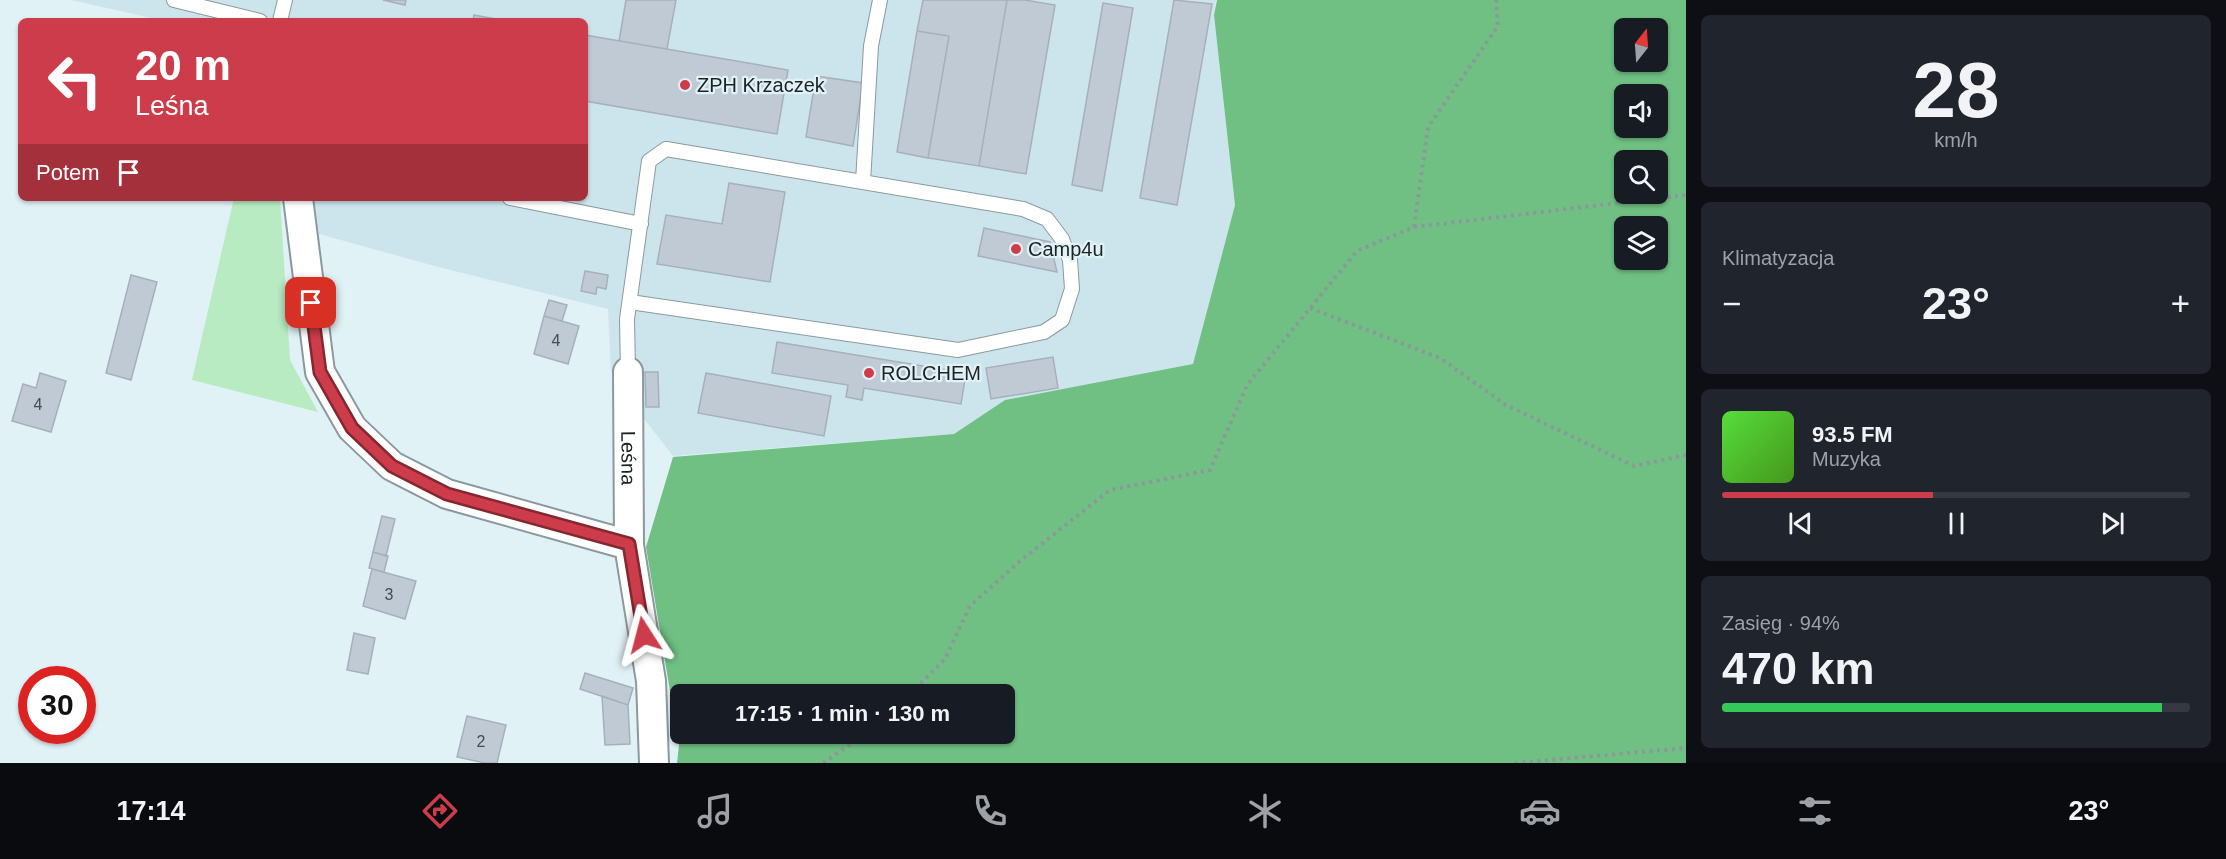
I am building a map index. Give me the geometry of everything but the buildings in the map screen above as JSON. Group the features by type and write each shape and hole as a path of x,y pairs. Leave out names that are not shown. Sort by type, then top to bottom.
{"street":[{"path":"298,201 320,372 352,428 392,466 447,494 629,544"},
{"name":"Leśna","path":"628,372 629,544 651,681 654,763"}],"lane":[{"path":"174,0 248,18"},
{"path":"281,18 285,0"},
{"path":"863,182 871,46 880,0"},
{"path":"628,372 627,319 650,161 666,149 1023,209 1047,219 1062,239 1070,260 1071,290 1062,320 1044,332 958,350 630,302"},
{"path":"525,201 641,224"}],"path":[{"path":"1414,227 1428,127 1498,26 1496,0"},
{"path":"920,684 945,659 970,606 1020,561 1110,490 1210,470 1247,385 1357,251 1414,227 1686,195"},
{"path":"1310,308 1440,358 1506,405 1634,466 1686,455"},
{"path":"823,763 851,744"},
{"path":"1515,763 1686,748"}],"shaded area":[{"path":"71,0 1216,0 1214,15 1235,205 1193,365 1005,400 954,434 673,456 638,411 638,372 611,372 608,309 438,267 319,234 314,201 588,201 588,18 152,18"}],"green space":[{"path":"1217,0 1686,0 1686,763 677,763 679,744 1015,744 1015,684 670,684 670,691 646,547 673,457 954,434 1005,400 1193,364 1235,205 1214,15"},
{"path":"233,201 280,201 290,360 318,412 192,380"}],"place":[{"name":"ZPH Krzaczek","path":"685,85"},
{"name":"Camp4u","path":"1016,249"},
{"name":"ROLCHEM","path":"869,373"}],"route":[{"path":"311,303 320,372 352,428 392,466 447,494 629,544 644,635"}]}
